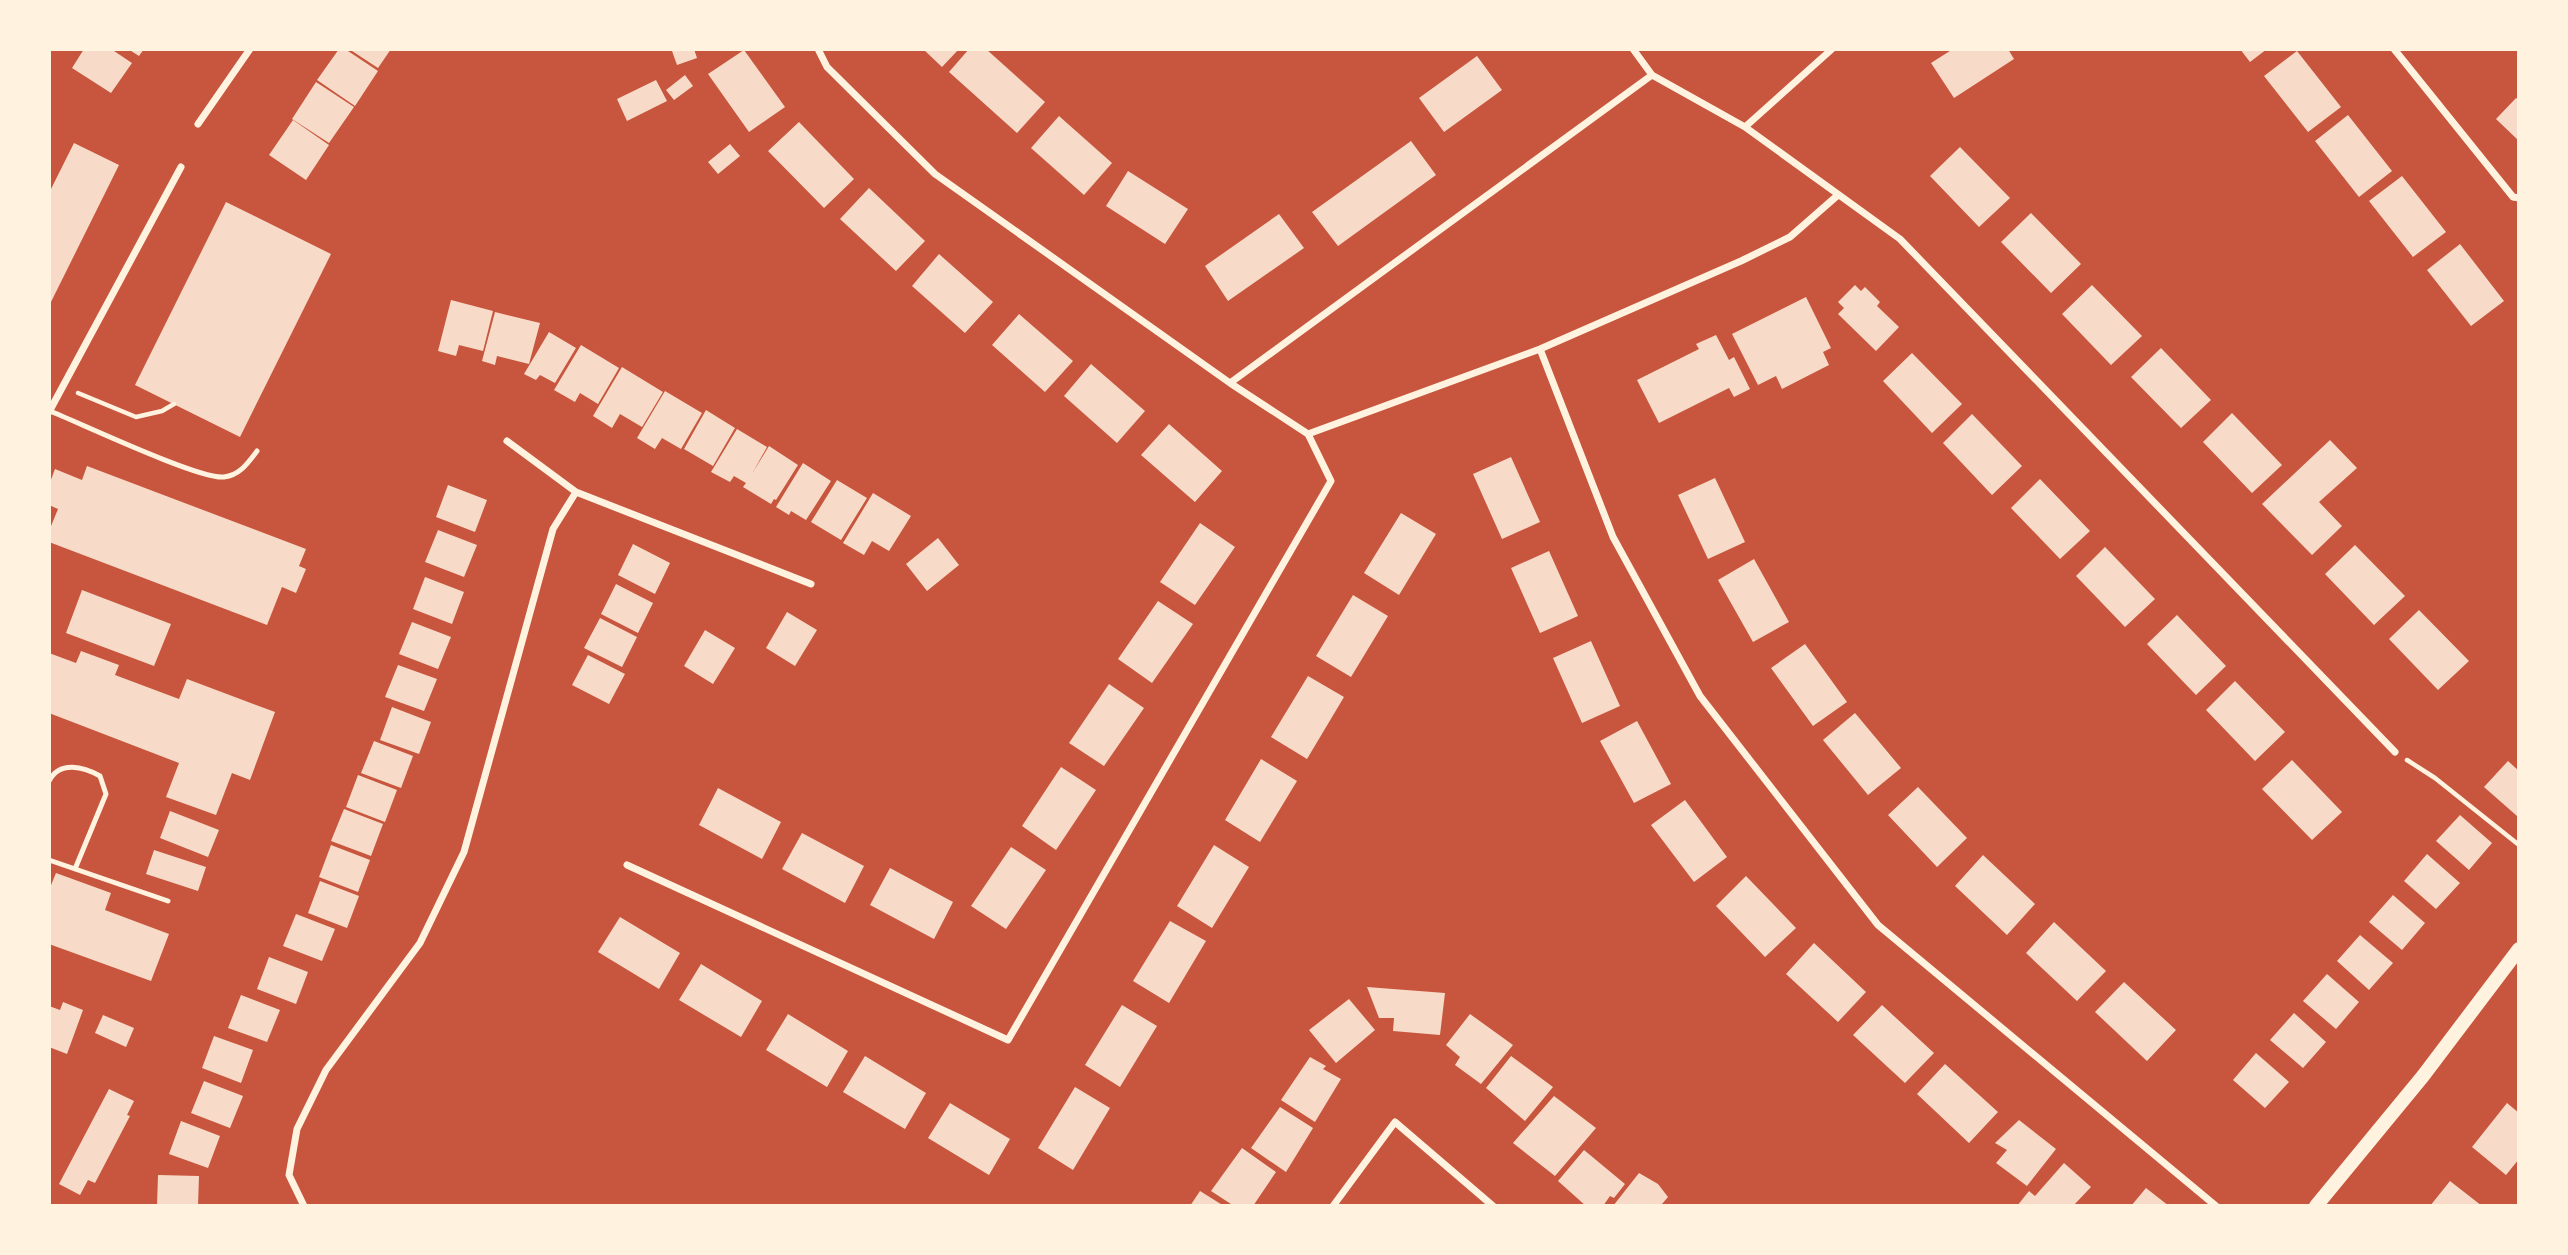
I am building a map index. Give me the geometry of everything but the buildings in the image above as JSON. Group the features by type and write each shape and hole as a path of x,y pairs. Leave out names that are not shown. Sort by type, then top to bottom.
{"main road":[{"path":"2316,1206 2423,1076 2519,949"}],"street":[{"path":"198,124 250,49"},
{"path":"627,865 1009,1040 1331,481 1308,434 1230,383 935,174 827,67 818,49"},
{"path":"1633,49 1652,75 1745,127 1900,239 2395,752"},
{"path":"1745,127 1832,49"},
{"path":"2393,49 2513,197 2519,198"},
{"path":"1230,383 1652,75"},
{"path":"49,412 65,387 181,167"},
{"path":"1308,434 1540,349 1790,237 1838,195"},
{"path":"1540,349 1613,537 1700,696 1878,925 2216,1206"},
{"path":"507,441 576,492 811,584"},
{"path":"304,1206 289,1175 297,1129 326,1070 420,943 464,852 553,529 576,492"},
{"path":"1333,1206 1395,1122 1493,1206"}],"lane":[{"path":"49,412 191,470 222,478 242,471 257,451"},
{"path":"49,781 52,775 65,767 82,766 100,776 106,794 75,869"},
{"path":"49,860 168,901"}],"path":[{"path":"65,387 136,417 162,411 173,404"},
{"path":"2395,752 2435,778 2519,845"}]}
